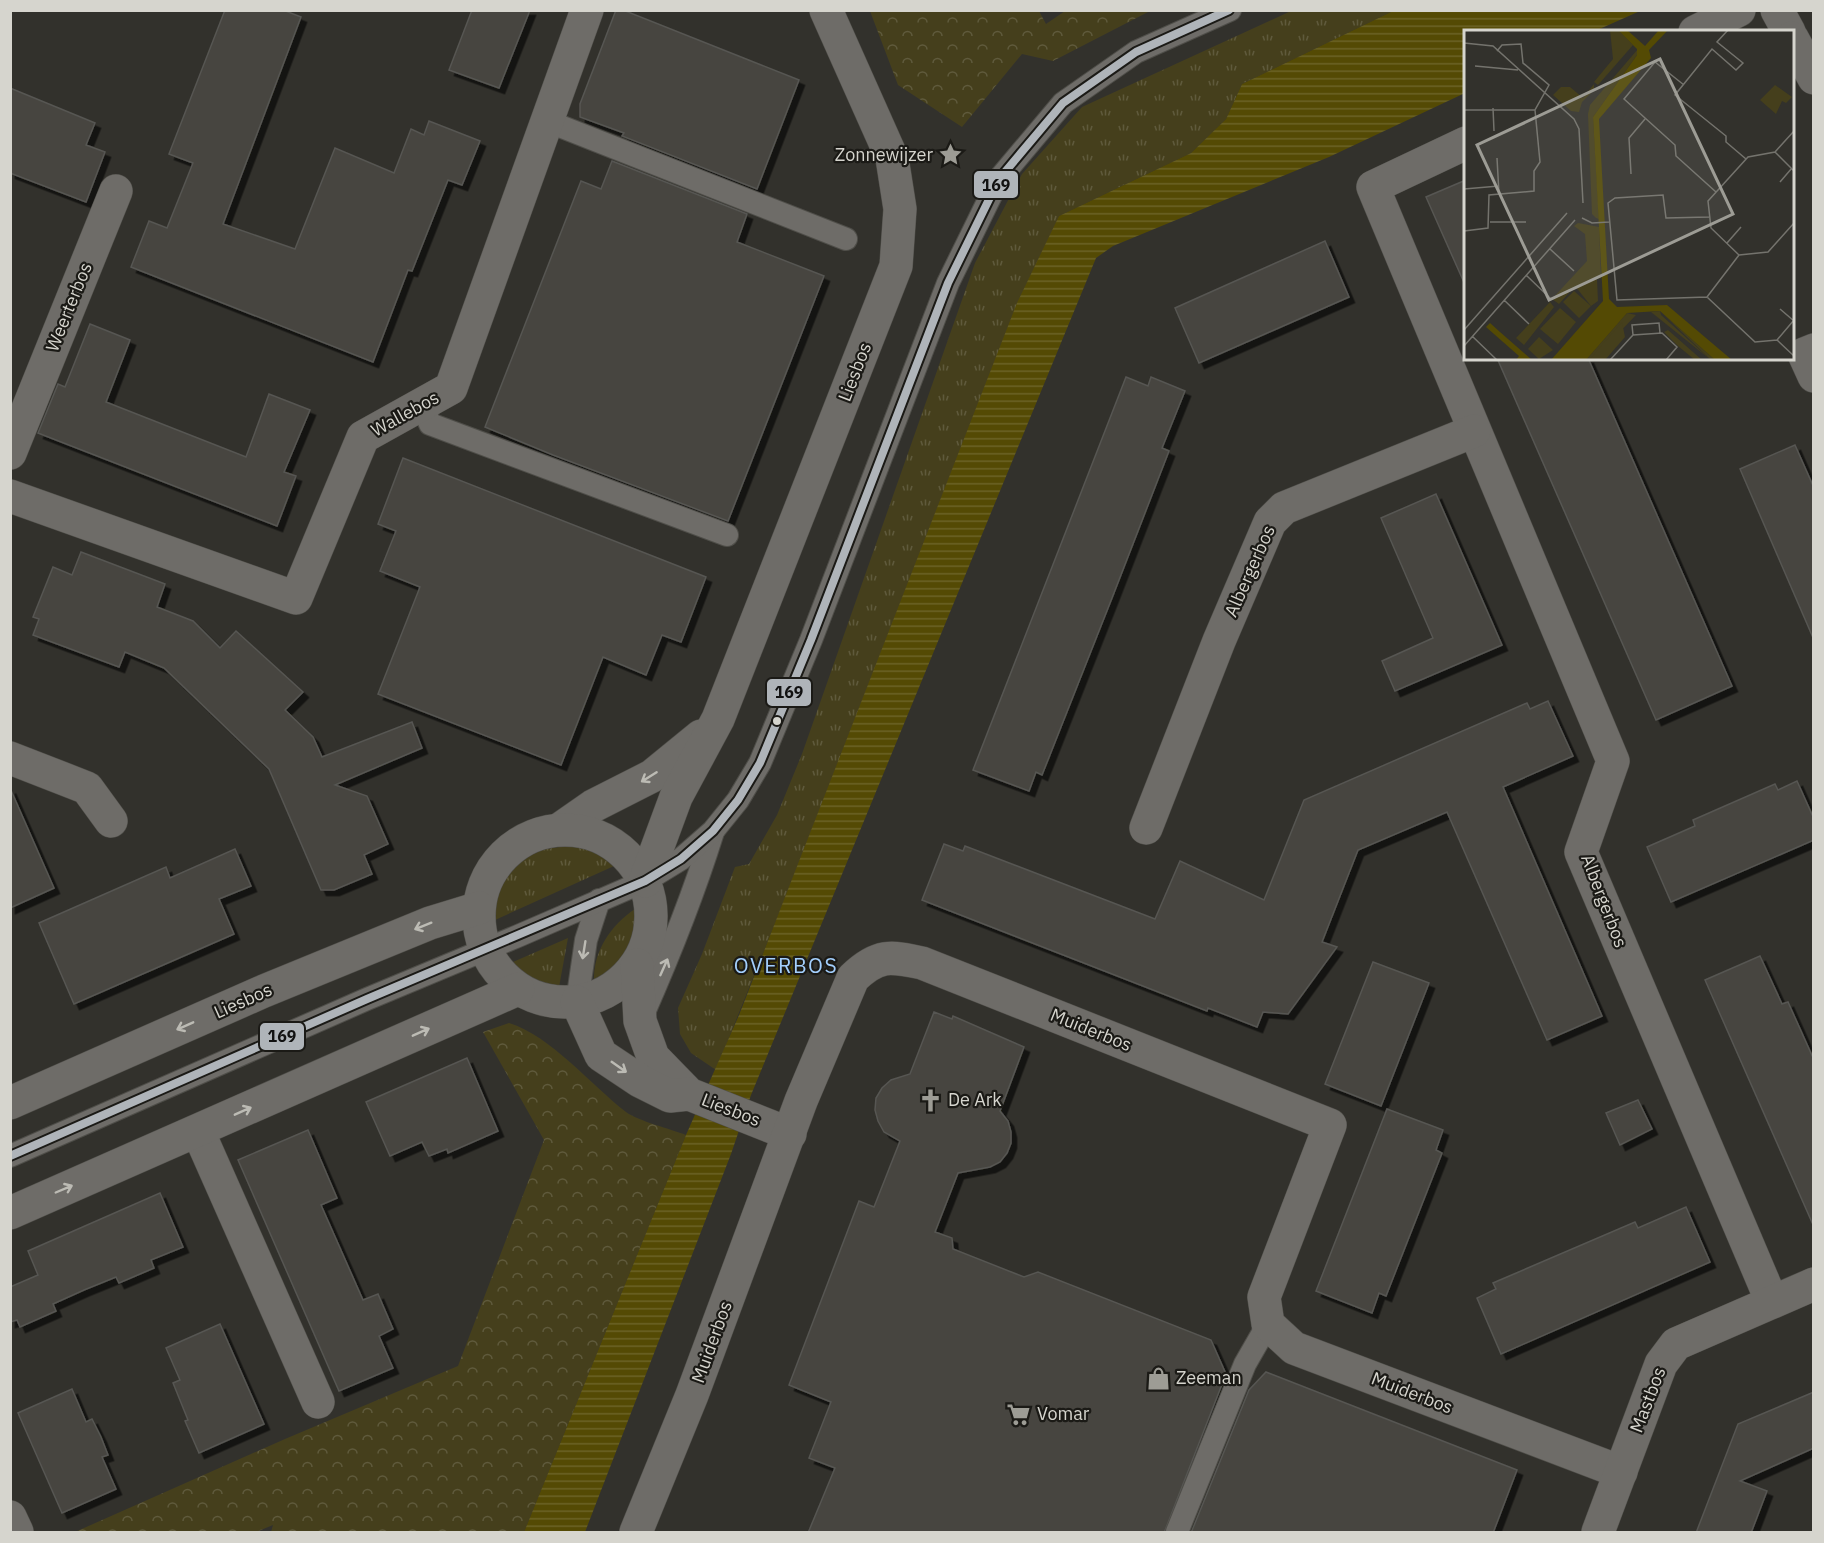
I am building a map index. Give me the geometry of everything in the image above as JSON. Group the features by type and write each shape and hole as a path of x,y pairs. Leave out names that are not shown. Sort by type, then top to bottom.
{"street":[{"name":"Wallebos","path":"10,496 296,598 363,437 451,388 587,10"},
{"name":"Liesbos","path":"645,881 676,797 718,719 896,266 900,209 892,158 826,10"},
{"path":"1699,30 1739,10"},
{"path":"1777,10 1788,30"},
{"path":"1794,42 1814,78"},
{"name":"Albergerbos","path":"1464,143 1373,187 1613,760 1581,852 1772,1302"},
{"name":"Weerterbos","path":"14,432 116,191"},
{"path":"1814,350 1804,354 1814,376"},
{"name":"Albergerbos","path":"1146,828 1219,641 1270,522 1284,508 1474,431"},
{"name":"Liesbos","path":"560,829 593,806 652,776 712,728"},
{"path":"10,758 87,788 111,821"},
{"path":"560,829 586,832 611,842 631,859 645,881 652,909 650,938 637,965 621,983 600,996 577,1002 556,1002 536,998 518,988 499,972 486,950 479,930 482,889 494,866 512,847 535,834 560,829"},
{"name":"Liesbos","path":"10,1103 264,991 430,923 479,908"},
{"name":"Muiderbos","path":"636,1533 692,1395 801,1101 853,978 867,964 900,958 922,963 1330,1125 1264,1297 1268,1324 1294,1347 1621,1472"},
{"name":"Liesbos","path":"637,965 640,1021 653,1057 689,1094 790,1134"},
{"path":"10,1213 518,988"},
{"path":"577,1002 601,1054 640,1081 670,1096 689,1094"},
{"path":"198,1131 318,1402"},
{"name":"Mastbos","path":"1598,1533 1661,1364 1677,1344 1814,1284"},
{"path":"10,1517 17,1533"}],"lane":[{"path":"10,1156 357,1003 645,881 681,859 713,831 738,800 760,763 816,629 948,283 999,179 1063,103 1136,52 1230,10"},
{"path":"547,120 846,239"},
{"path":"422,404 430,424 727,535"},
{"path":"640,1021 693,896 713,831"},
{"path":"577,1002 586,940 599,900"},
{"path":"1177,1533 1245,1364 1268,1324"}],"green space":[{"path":"870,11 1039,11 1046,24 1065,11 1150,11 1053,61 1022,54 962,127 898,85"},
{"path":"1291,11 1393,11 1242,84 1226,119 1191,153 1059,216 716,1070 691,1053 680,1034 678,1008 702,954 735,867 749,864 777,815 802,754 975,263 1022,174 1082,107"},
{"path":"572,846 595,852 614,866 495,920 495,903 500,888 508,875 525,858 540,850"},
{"path":"635,909 635,933 628,952 614,968 594,981 594,970 605,940 618,923"},
{"path":"568,938 559,987 533,979 513,962"},
{"path":"509,1023 525,1029 555,1050 626,1112 646,1122 686,1135 524,1532 271,1532 273,1525 256,1532 75,1532 285,1439 458,1366 544,1140 483,1032"}],"shaded area":[{"path":"1393,11 1640,11 1597,30 1464,30 1464,93 1329,157 1113,246 1096,258 751,1095 731,1154 585,1532 524,1532 686,1135 739,1015 1017,303 1059,216 1191,153 1226,119 1242,84"}],"building":[{"path":"225,10 283,10 301,17 223,224 295,249 335,148 394,173 411,129 424,135 429,121 480,141 462,185 448,180 412,271 408,270 373,362 131,267 149,221 167,228 193,163 169,154"},
{"path":"472,10 530,10 499,88 449,70"},
{"path":"616,10 623,10 799,80 757,189 580,117 580,104"},
{"path":"10,88 95,123 86,145 105,152 86,202 10,173"},
{"path":"612,161 747,214 737,242 824,276 728,521 485,427 581,181 601,189"},
{"path":"1464,181 1464,282 1426,197"},
{"path":"1325,241 1349,297 1199,363 1175,308"},
{"path":"90,324 130,340 106,402 246,457 269,394 310,410 284,472 296,476 277,526 38,433 58,384 65,387"},
{"path":"1498,360 1589,360 1732,686 1656,720"},
{"path":"1126,377 1148,386 1151,377 1185,391 1162,448 1169,451 1112,598 1042,775 1036,772 1029,791 973,770"},
{"path":"1795,445 1814,488 1814,640 1740,469"},
{"path":"403,458 706,577 681,642 662,635 646,675 603,657 561,765 378,694 420,587 380,571 396,531 378,524"},
{"path":"1436,494 1502,645 1395,691 1382,661 1433,638 1381,518"},
{"path":"81,552 165,584 157,607 193,621 220,648 236,631 303,692 285,710 313,737 322,757 412,722 422,748 335,785 367,796 388,844 364,855 372,874 334,890 321,890 269,769 164,668 125,652 119,667 33,635 39,619 33,617 53,567 72,575"},
{"path":"1548,701 1573,756 1503,787 1602,1016 1547,1040 1447,812 1358,850 1322,942 1337,947 1288,1014 1263,1012 1257,1027 1208,1008 1207,1011 922,900 944,844 963,851 965,846 1155,919 1180,861 1264,900 1304,800 1527,703 1530,709"},
{"path":"1797,781 1814,819 1814,840 1671,902 1647,847 1695,826 1693,820 1775,784 1778,790"},
{"path":"10,788 54,888 10,908"},
{"path":"235,849 251,886 219,899 234,934 74,1004 39,923 166,867 170,878"},
{"path":"1760,956 1782,1004 1788,1002 1814,1060 1814,1227 1705,980"},
{"path":"1373,962 1429,983 1381,1106 1325,1084"},
{"path":"934,1012 952,1019 953,1016 1024,1047 1000,1111 1008,1121 1011,1132 1011,1143 1007,1153 1000,1162 990,1167 958,1173 935,1232 952,1238 953,1249 1024,1277 1038,1272 1211,1340 1226,1374 1164,1533 808,1533 835,1468 809,1458 831,1402 789,1385 859,1201 874,1207 900,1141 884,1132 875,1110 876,1098 891,1080 910,1074"},
{"path":"467,1058 498,1131 448,1153 447,1149 429,1156 422,1142 390,1156 366,1102"},
{"path":"1638,1100 1652,1129 1620,1145 1606,1113"},
{"path":"1387,1109 1443,1130 1436,1150 1442,1153 1386,1296 1379,1293 1372,1313 1316,1291"},
{"path":"308,1130 337,1198 321,1205 363,1300 378,1294 393,1329 379,1336 393,1368 339,1391 238,1160"},
{"path":"160,1193 183,1247 151,1260 154,1268 119,1283 116,1277 53,1304 56,1311 20,1327 17,1320 10,1322 10,1287 38,1275 28,1251"},
{"path":"1686,1207 1710,1262 1501,1354 1477,1298 1496,1289 1493,1283 1635,1222 1638,1228"},
{"path":"220,1324 264,1424 199,1453 185,1421 188,1420 173,1383 180,1380 166,1348"},
{"path":"1266,1372 1517,1470 1493,1533 1191,1533 1249,1390"},
{"path":"72,1389 86,1422 92,1419 101,1437 108,1455 102,1457 116,1489 62,1513 18,1413"},
{"path":"1814,1392 1814,1448 1740,1481 1767,1491 1751,1533 1696,1533 1738,1424"}],"transit line":[{"name":"169","path":"10,1156 367,999 645,881 681,859 713,831 738,800 760,763 811,640 948,283 999,179 1063,103 1136,52 1229,10"}],"place":[{"name":"Zonnewijzer","path":"951,155"},
{"name":"De Ark","path":"930,1100"},
{"name":"Zeeman","path":"1158,1378"},
{"name":"Vomar","path":"1019,1414"}],"district":[{"name":"OVERBOS","path":"786,966"}]}
